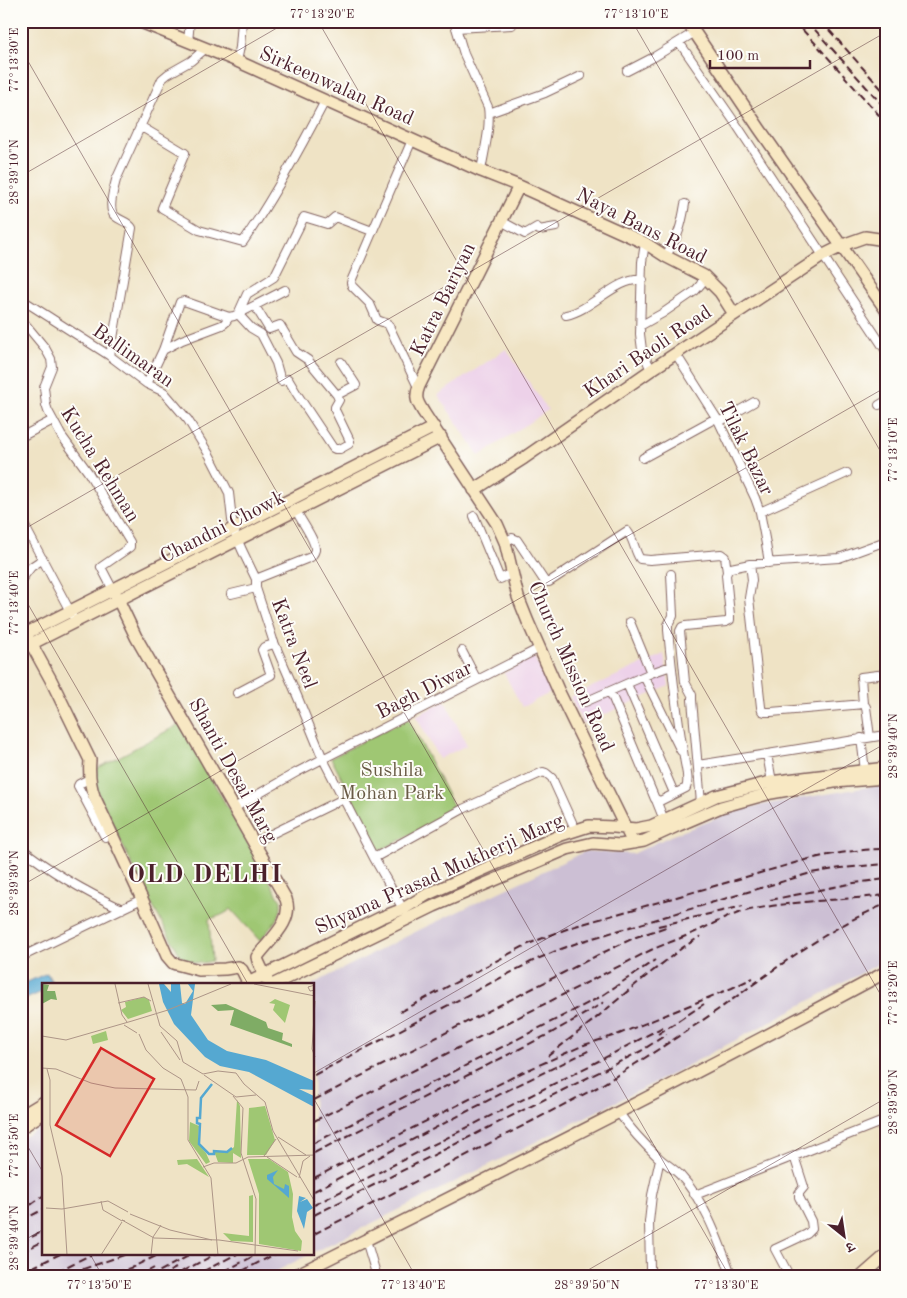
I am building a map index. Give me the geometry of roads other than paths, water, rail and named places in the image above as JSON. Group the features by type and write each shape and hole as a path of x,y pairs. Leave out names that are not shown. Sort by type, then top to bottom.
{"street":[{"name":"Sirkeenwalan Road","path":"138,21 237,61 480,171 518,186"},
{"path":"188,42 190,21"},
{"path":"237,61 242,21"},
{"path":"687,21 695,27 759,128 886,300"},
{"path":"480,171 486,143 489,113 464,54 455,25 512,25"},
{"path":"627,71 679,42 695,27"},
{"path":"679,42 824,255 886,351"},
{"path":"110,356 132,228 130,224 114,215 112,210 112,198 116,180 162,79 206,49"},
{"path":"489,113 545,94 582,76"},
{"path":"140,126 185,153 162,208 199,230 244,242 295,159 325,101"},
{"path":"412,140 372,231 351,285 370,304 377,320 388,324 419,386"},
{"name":"Katra Bariyan","path":"438,432 417,399 416,394 518,186"},
{"name":"Naya Bans Road","path":"518,186 645,243 665,256 704,276 720,292 734,314"},
{"path":"665,256 681,227 685,204"},
{"path":"238,314 247,294 274,277 304,217 327,224 335,217 372,231"},
{"path":"501,222 525,234 530,242"},
{"path":"525,234 537,227 539,230 556,227"},
{"name":"Khari Baoli Road","path":"474,490 824,255 844,244 865,237 886,240"},
{"path":"645,243 642,262 643,280 640,326 642,350 651,370"},
{"path":"844,244 886,310"},
{"path":"640,326 665,312 695,291 701,284 704,276"},
{"path":"566,314 574,313 590,305 626,282 635,279 643,280"},
{"path":"147,384 181,301 228,317 234,316 285,290"},
{"path":"21,309 24,300"},
{"name":"Ballimaran","path":"24,300 110,356 147,384 164,392 188,420 210,456 229,493 235,534"},
{"path":"238,314 251,328 261,334 276,362 281,381 288,379 335,449 340,449 349,444 350,441 335,410 339,400 337,395 308,360 296,352 280,326 269,329 255,306"},
{"path":"162,350 224,324 228,317"},
{"name":"Kucha Rehman","path":"21,319 45,348 51,359 52,367 44,387 46,405 61,435 88,472 130,542 130,547 101,567 116,595"},
{"name":"Tilak Bazar","path":"676,354 717,420 755,498 760,512 769,563"},
{"path":"337,395 356,385 341,362"},
{"path":"643,458 754,402"},
{"path":"21,437 54,420"},
{"name":"Church Mission Road","path":"438,432 492,516 505,542 522,609 559,692 633,843"},
{"name":"Chandni Chowk","path":"25,641 438,432"},
{"name":"Chandni Chowk","path":"235,534 296,510 360,472"},
{"path":"760,512 847,473"},
{"path":"256,579 310,557 313,554 315,549 313,540 296,510"},
{"path":"474,516 500,579 512,573"},
{"path":"21,519 73,616"},
{"path":"505,542 512,538 517,540 545,582 549,582 627,531 640,559 650,560 721,554 725,557 730,620 685,626 681,629 685,682 692,696 701,803"},
{"name":"Katra Neel","path":"235,534 256,579 256,588 274,644 324,761 374,858 403,909"},
{"path":"727,572 732,568 750,564 839,558 886,541"},
{"path":"21,580 31,567 43,559"},
{"path":"750,564 752,580 749,598 762,711 771,712 863,704"},
{"path":"656,800 674,794 687,786 668,626 673,616 671,574"},
{"path":"231,594 256,588"},
{"name":"Shanti Desai Marg","path":"116,595 136,636 286,899 288,907 287,915 279,931 258,955 225,969 199,970 172,963 167,956 142,899"},
{"path":"630,622 648,675 683,756"},
{"path":"21,957 142,899 94,796 90,760 51,680 25,641"},
{"path":"237,694 271,675 262,650 264,647 274,644"},
{"name":"Bagh Diwar","path":"234,808 283,780 324,761 540,648"},
{"path":"462,651 478,680"},
{"path":"585,702 672,666"},
{"path":"870,737 866,707 863,704 861,677 886,674"},
{"path":"627,684 674,794"},
{"path":"610,691 664,820"},
{"path":"698,765 886,735"},
{"path":"861,738 865,770"},
{"path":"767,754 772,782"},
{"name":"Shyama Prasad Mukherji Marg","path":"252,983 266,980 380,918 403,909 428,894 561,835 590,826 636,829 651,826 716,796 772,782 886,768"},
{"path":"374,858 463,809 543,772 546,772 552,778 576,831"},
{"path":"91,778 78,786 105,837"},
{"name":"Shyama Prasad Mukherji Marg","path":"276,983 434,906 567,849 592,843 620,845 644,840 721,808 771,793 834,782 886,778"},
{"path":"253,843 343,799"},
{"path":"21,848 51,870 122,909"},
{"path":"258,955 257,960 266,980"},
{"path":"235,966 241,969 248,983"},
{"path":"292,1277 619,1113 886,972"},
{"path":"21,1116 42,1103"},
{"path":"619,1113 630,1128 660,1159 680,1175 695,1195 707,1216 732,1277"},
{"path":"21,1128 42,1114"},
{"path":"695,1195 886,1120"},
{"path":"790,1277 775,1248 807,1234 812,1229 811,1221 799,1197 799,1193 804,1187 794,1156"},
{"path":"652,1277 650,1269 649,1222 652,1195 660,1159"},
{"path":"366,1240 377,1277"},
{"path":"861,1277 886,1255"}],"water":[{"path":"47,973 52,983 42,983 42,992 26,999 21,985"}],"railway":[{"path":"794,21 886,123"},
{"path":"807,21 886,109"},
{"path":"821,21 886,94"},
{"path":"400,1012 526,945 572,927 805,860 845,852 886,849"},
{"path":"315,1074 533,961 558,950 811,873 886,864"},
{"path":"770,900 854,883 886,879"},
{"path":"315,1120 651,950 729,916 778,905 886,895"},
{"path":"315,1233 598,1087 719,1009 821,938 886,904"},
{"path":"658,926 743,906"},
{"path":"315,1099 600,954 636,937 666,927"},
{"path":"548,1056 682,948 701,936"},
{"path":"315,1142 600,997 655,960"},
{"path":"315,1177 521,1073 584,1045 619,1034 753,978"},
{"path":"315,1152 553,1032 604,1002"},
{"path":"658,1034 704,1004"},
{"path":"315,1204 663,1027"},
{"path":"315,1214 641,1051 667,1034"},
{"path":"315,1190 514,1087 590,1050"},
{"path":"21,1212 42,1196"},
{"path":"21,1221 42,1210"},
{"path":"21,1242 42,1232"},
{"path":"21,1252 42,1242"},
{"path":"21,1273 56,1256"},
{"path":"46,1277 88,1256"},
{"path":"60,1277 121,1256"},
{"path":"104,1277 133,1267 156,1256"},
{"path":"149,1277 188,1256"},
{"path":"171,1277 212,1256"},
{"path":"192,1277 233,1256"},
{"path":"213,1277 254,1256"},
{"path":"231,1277 271,1256"},
{"path":"138,1277 154,1268"},
{"path":"159,1277 176,1268"}],"district":[{"name":"OLD DELHI","path":"205,873"}],"park label":[{"name":"Sushila Mohan Park","path":"392,780"}]}
